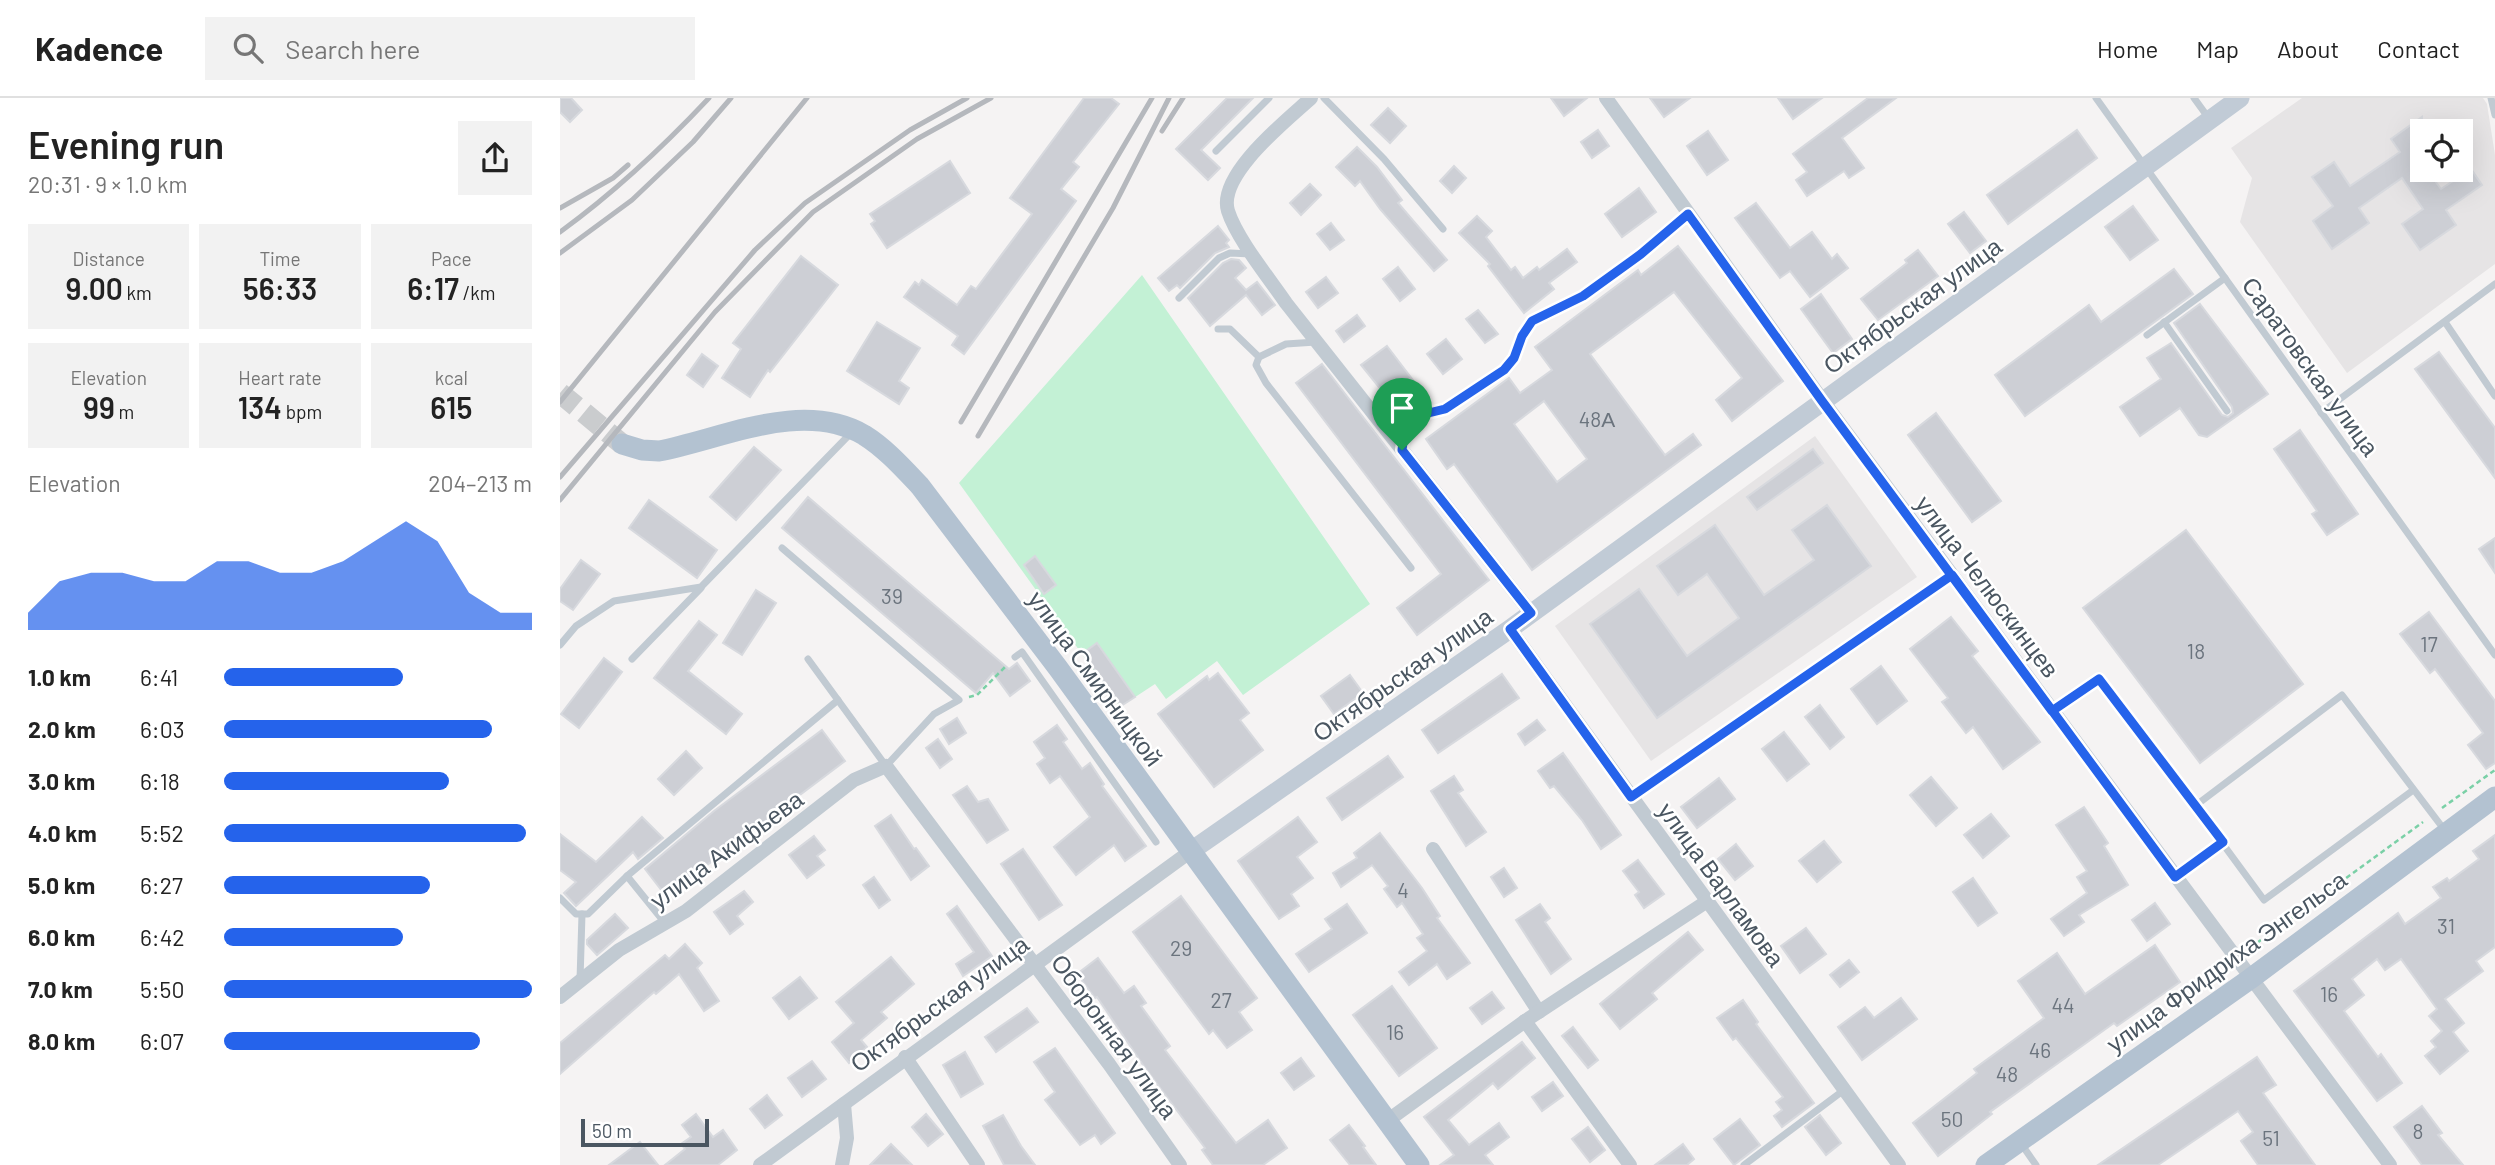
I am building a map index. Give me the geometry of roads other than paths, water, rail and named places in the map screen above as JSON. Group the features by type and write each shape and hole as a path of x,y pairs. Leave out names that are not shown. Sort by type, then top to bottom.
{"main road":[{"name":"Октябрьская улица","path":"1191,851 1510,629 2240,98"},
{"name":"улица Смирницкой","path":"622,444 642,450 659,450 788,422 811,422 852,430 876,443 920,486 1058,668 1419,1165"},
{"name":"улица Фридриха Энгельса","path":"1986,1165 2250,979 2495,797"}],"street":[{"path":"1311,98 1269,137 1234,177 1228,193 1228,210 1253,255 1317,342 1531,613"},
{"name":"улица Челюскинцев","path":"1606,98 1822,401 2390,1165"},
{"name":"улица Варламова","path":"1510,629 1899,1165"},
{"name":"улица Акифьева","path":"560,997 619,950 697,903 854,780 886,766"},
{"name":"Оборонная улица","path":"886,766 1035,963 1180,1165"},
{"path":"1433,849 1539,1012"},
{"name":"Октябрьская улица","path":"760,1165 1191,851"},
{"path":"1387,1121 1525,1021 1706,902"},
{"path":"1525,1021 1630,1165"},
{"path":"905,1057 978,1165"},
{"path":"842,1165 847,1139 844,1104"}],"lane":[{"path":"1216,151 1269,98"},
{"path":"1324,98 1384,159 1443,229"},
{"name":"Саратовская улица","path":"2096,98 2495,655"},
{"path":"2193,98 2210,120"},
{"path":"2491,98 2495,115"},
{"path":"1402,450 1405,428 1416,416 1445,409 1504,370 1514,358 1522,336 1532,321 1583,296 1641,254 1688,214"},
{"path":"1230,253 1235,224"},
{"path":"1179,299 1219,258 1230,253 1253,255"},
{"path":"2147,335 2225,278"},
{"path":"2320,413 2495,284"},
{"path":"2164,322 2227,411"},
{"path":"2445,322 2495,396"},
{"path":"1218,329 1230,329 1259,357"},
{"path":"1317,342 1286,344 1259,357 1256,365 1266,383 1411,568"},
{"path":"632,659 852,430"},
{"path":"782,548 959,700 934,714 886,766 808,659"},
{"path":"1631,797 1952,575"},
{"path":"560,645 576,626 614,601 701,587"},
{"path":"1015,657 1022,652 1156,842"},
{"path":"2052,711 2099,679 2264,900 2412,791"},
{"path":"2195,806 2342,695 2446,833"},
{"path":"560,898 576,914 588,914 627,876 838,700"},
{"path":"2175,877 2223,842"},
{"path":"627,876 665,923"},
{"path":"580,982 582,914"},
{"path":"1744,1165 1844,1090"},
{"path":"2020,1141 2036,1165"}],"tunnel":[{"path":"560,393 622,444"}],"railway":[{"path":"560,232 638,168 709,98"},
{"path":"560,253 632,200 693,142 731,98"},
{"path":"560,402 807,98"},
{"path":"560,477 755,250 805,203 910,130 967,98"},
{"path":"560,500 715,312 813,212 917,139 991,98"},
{"path":"961,422 1152,98"},
{"path":"978,436 1113,208 1169,98"},
{"path":"1162,131 1183,98"},
{"path":"560,208 613,178 628,165"}]}
